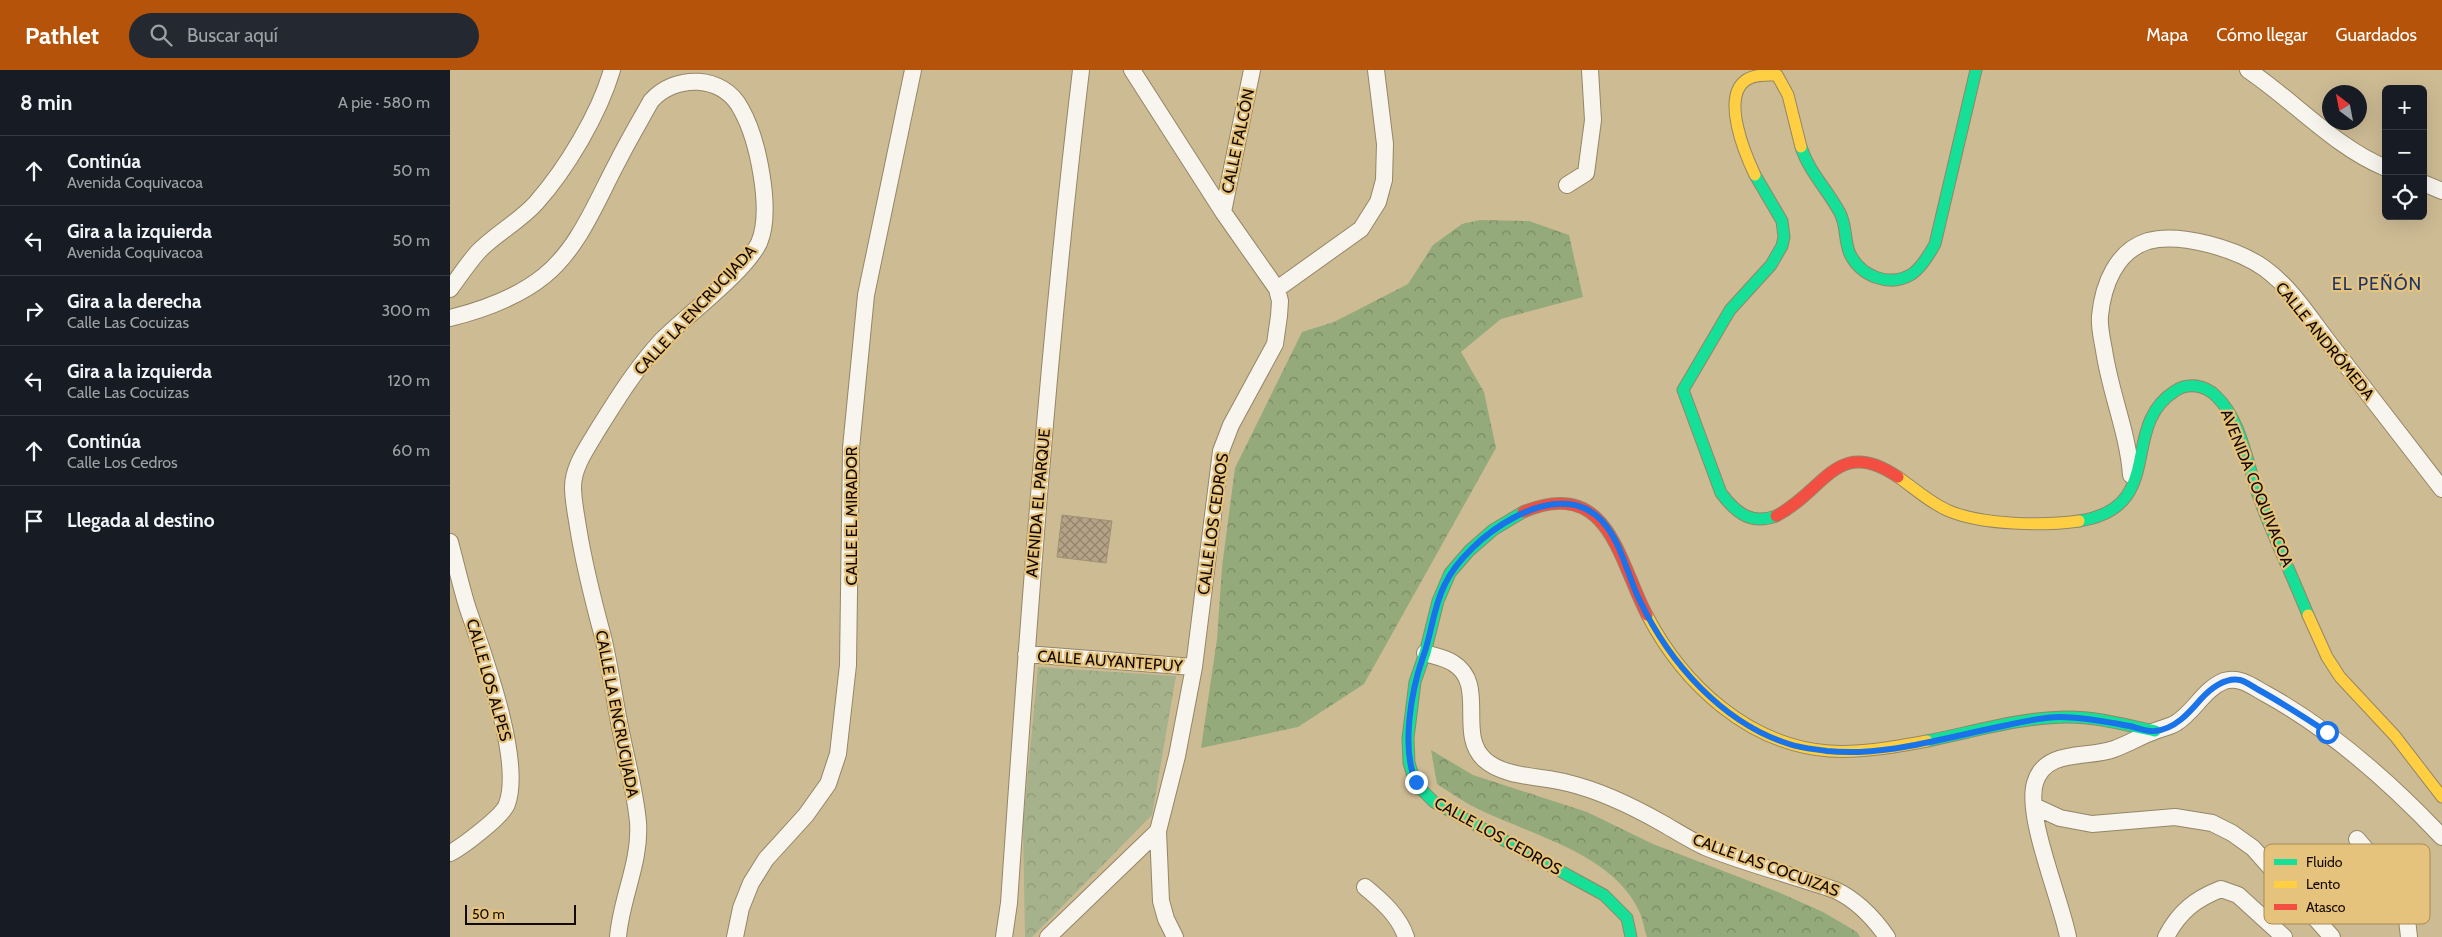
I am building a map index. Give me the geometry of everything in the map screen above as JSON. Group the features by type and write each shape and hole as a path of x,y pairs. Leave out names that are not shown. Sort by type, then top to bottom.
{"street":[{"path":"450,289 479,252 510,228 542,195 585,132 606,91 612,70"},
{"name":"CALLE EL MIRADOR","path":"735,937 742,908 751,883 766,859 806,815 828,784 838,754 848,665 851,448 866,295 913,70"},
{"name":"AVENIDA EL PARQUE","path":"1004,937 1009,903 1043,442 1066,201 1081,70"},
{"path":"1132,70 1223,212 1277,289 1361,229 1378,202 1384,180 1385,144 1376,70"},
{"name":"CALLE FALCÓN","path":"1223,212 1252,70"},
{"path":"1567,185 1586,173 1593,120 1590,70"},
{"path":"1976,70 1935,244 1927,259 1912,274 1894,281 1875,278 1861,269 1851,255 1841,216 1805,160 1786,88 1777,75 1761,74 1743,81 1734,97 1734,116 1758,182 1783,220 1784,238 1778,254 1768,269 1732,306 1720,323 1713,340 1687,377 1684,390 1686,401 1721,493 1731,508 1748,520 1768,519 1783,513 1812,491 1827,475 1842,465 1857,460 1874,463 1949,511 1979,517 2056,523 2094,520 2121,503 2132,490"},
{"path":"2248,70 2370,162 2382,166"},
{"name":"CALLE LA ENCRUCIJADA","path":"450,318 484,308 515,293 544,276 555,265 567,251 590,214 651,101 659,92 672,84 695,80 715,86 735,100 742,109 756,151 765,209 759,241 752,254 734,274 662,341 625,387 587,448 577,468 573,486 583,557 603,640 638,823 634,868 621,916 618,937"},
{"path":"2427,185 2442,191"},
{"name":"CALLE ANDRÓMEDA","path":"2132,490 2130,456 2107,370 2100,318 2107,282 2114,268 2125,254 2140,244 2160,238 2198,241 2223,249 2263,268 2293,296 2442,489"},
{"name":"CALLE LOS CEDROS","path":"1175,937 1166,920 1161,901 1158,831 1177,756 1194,667 1221,451 1231,425 1275,344 1280,302 1277,289"},
{"name":"AVENIDA COQUIVACOA","path":"2132,490 2146,432 2161,402 2175,390 2187,386 2211,390 2221,400 2238,432 2259,499 2328,660 2396,737 2441,795"},
{"path":"1425,653 1434,610 1446,581 1468,552 1506,521 1529,509 1549,505 1570,506 1584,509 1600,518 1614,536 1652,624 1671,654 1694,680 1724,708 1755,730 1790,745 1829,751 1863,751 1903,746 2033,719 2061,717 2090,719 2155,731"},
{"name":"CALLE LOS ALPES","path":"450,542 455,582 496,694 509,754 511,786 507,806 464,846 450,853"},
{"name":"CALLE LOS CEDROS","path":"1425,653 1416,674 1411,701 1408,759 1416,782 1424,793 1448,810 1604,895 1627,918 1631,937"},
{"name":"CALLE LAS COCUIZAS","path":"1425,653 1454,663 1467,678 1471,692 1472,730 1476,746 1484,760 1498,768 1512,772 1599,791 1704,846 1835,890 1848,896 1862,907 1877,922 1887,937"},
{"name":"CALLE AUYANTEPUY","path":"1026,654 1194,667"},
{"path":"2068,937 2034,806 2035,783 2042,769 2054,761 2068,756 2111,751 2175,724 2193,711 2214,688 2225,681 2240,680 2289,706 2327,732 2379,775 2442,836"},
{"path":"2034,806 2060,818 2092,824 2175,817 2212,822 2242,839 2264,860"},
{"path":"1048,937 1158,831"},
{"path":"2357,839 2361,844"},
{"path":"1365,887 1393,913 1403,927 1406,937"},
{"path":"2166,937 2173,924 2197,898 2221,889 2238,895 2264,919"},
{"path":"2270,924 2284,937"},
{"path":"2320,924 2332,937"},
{"path":"2408,924 2409,937"}],"green space":[{"path":"1480,220 1529,221 1569,235 1583,297 1501,319 1461,352 1484,392 1496,448 1364,684 1298,727 1201,748 1217,639 1222,567 1235,468 1302,332 1334,322 1408,284 1433,245 1462,224"},
{"path":"1038,667 1176,676 1152,815 1032,937 1025,937 1023,825"},
{"path":"1431,750 1473,775 1587,812 1653,844 1778,892 1823,912 1857,932 1860,937 1647,937 1639,911 1627,891 1610,874 1590,860 1567,848 1476,808 1437,784"}],"building":[{"path":"1062,515 1112,521 1106,563 1057,557"}],"traffic: fast":[{"path":"1801,147 1809,165 1840,213 1844,223 1848,249 1855,262 1868,274 1876,278 1885,280 1903,278 1919,268 1935,244 1976,70"},
{"path":"1755,175 1782,221 1784,237 1782,246 1771,265 1730,310 1683,390 1721,493 1738,511 1752,518 1759,519 1776,516"},
{"path":"2079,521 2106,513 2124,500 2133,483 2148,425 2158,406 2175,391 2185,386 2207,389 2225,407 2238,431 2265,515 2308,615"},
{"path":"1523,512 1493,530 1469,551 1450,573 1438,601 1425,653 1415,682 1408,738 1409,763 1413,776 1420,788 1434,802 1604,895 1627,918 1631,937"},
{"path":"1927,741 2015,722 2068,717 2090,718 2155,731"}],"traffic: slow":[{"path":"1755,175 1741,140 1735,112 1735,99 1739,88 1746,80 1757,76 1777,75 1788,95 1801,147"},
{"path":"1898,477 1935,504 1963,516 1996,522 2031,524 2079,521"},
{"path":"1647,615 1679,665 1699,687 1721,707 1745,724 1771,737 1799,746 1829,751 1878,749 1927,741"},
{"path":"2308,615 2327,657 2340,677 2395,736 2442,797"}],"traffic: jam":[{"path":"1776,516 1793,505 1832,471 1846,464 1860,462 1877,466 1898,477"},
{"path":"1523,512 1552,504 1575,505 1592,514 1606,529 1618,549 1647,615"}],"district":[{"name":"EL PEÑÓN","path":"2377,284"}],"route":[{"path":"1416,782 1410,770 1408,759 1411,701 1416,674 1425,653 1434,610 1446,581 1468,552 1486,535 1506,521 1529,509 1549,505 1584,509 1600,518 1614,536 1639,598 1652,624 1671,654 1694,680 1724,708 1755,730 1790,745 1829,751 1863,751 1903,746 2033,719 2061,717 2090,719 2155,731 2175,724 2193,711 2202,699 2225,681 2240,680 2289,706 2327,732"}]}
